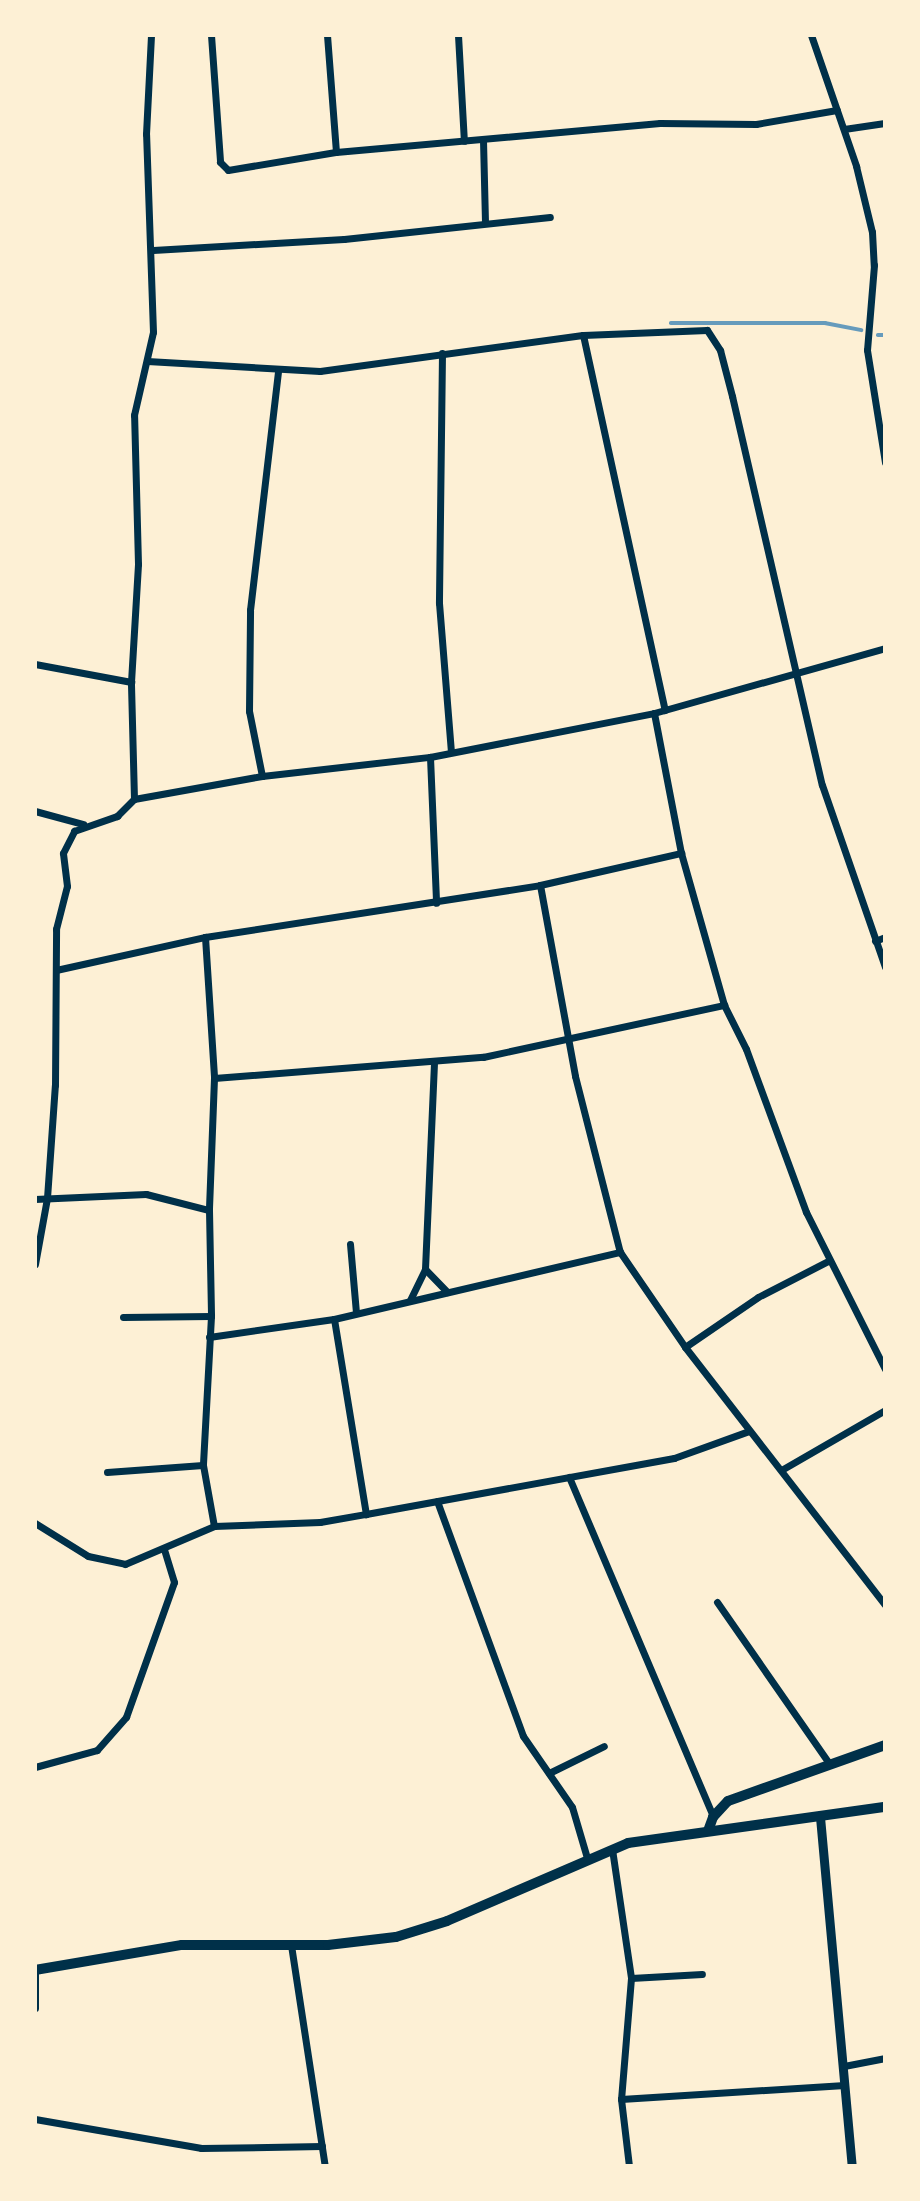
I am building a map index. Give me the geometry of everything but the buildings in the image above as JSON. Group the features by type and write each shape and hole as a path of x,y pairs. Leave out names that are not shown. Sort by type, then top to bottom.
{"main road":[{"path":"708,1830 712,1817 728,1801 885,1745"},
{"path":"35,1970 182,1945 364,1942 411,1934 587,1858 654,1837 885,1807"}],"street":[{"path":"134,799 131,682 138,564 134,415 153,332 153,250 146,134 151,35"},
{"path":"211,35 220,162 228,170 335,152 660,123 755,124 837,110"},
{"path":"327,35 335,152"},
{"path":"458,35 464,141"},
{"path":"811,35 844,129 872,232 874,265 866,350 885,463"},
{"path":"844,129 885,123"},
{"path":"483,140 485,221"},
{"path":"153,250 344,239 485,221 550,216"},
{"path":"147,360 278,371 320,371 583,335 708,330 714,335 759,512 794,676 835,829 885,967"},
{"path":"583,335 665,710"},
{"path":"442,353 439,603 451,752"},
{"path":"262,776 249,712 249,634 253,560 278,371"},
{"path":"35,811 83,824 117,816 134,799 262,776 430,757 654,713 794,676 885,648"},
{"path":"35,664 131,682"},
{"path":"654,713 681,853 724,1005 746,1049 787,1167 828,1261 885,1369"},
{"path":"430,757 436,903"},
{"path":"35,1264 47,1198 57,920 67,886 63,853 66,842 83,824"},
{"path":"56,970 205,937 540,885 681,853"},
{"path":"540,885 569,1041 620,1252 685,1347 749,1431 783,1469 885,1605"},
{"path":"205,937 214,1077 209,1210 211,1316 203,1465 214,1526"},
{"path":"875,941 885,937"},
{"path":"214,1077 434,1064 569,1041 724,1005"},
{"path":"410,1300 425,1269 434,1064"},
{"path":"35,1199 146,1195 209,1210"},
{"path":"350,1244 356,1313"},
{"path":"209,1337 334,1319 620,1252"},
{"path":"685,1347 758,1297 828,1261"},
{"path":"425,1269 447,1292"},
{"path":"123,1317 211,1316"},
{"path":"334,1319 366,1514"},
{"path":"783,1469 885,1410"},
{"path":"35,1523 98,1560 125,1564 214,1526 320,1522 366,1514 674,1458 749,1431"},
{"path":"107,1472 203,1465"},
{"path":"569,1477 712,1817"},
{"path":"438,1501 519,1726 572,1807 587,1858"},
{"path":"35,1767 97,1750 126,1717 174,1582 164,1549"},
{"path":"717,1602 830,1763"},
{"path":"550,1773 604,1746"},
{"path":"820,1817 852,2166"},
{"path":"612,1849 631,1979 621,2099 629,2166"},
{"path":"291,1945 325,2166"},
{"path":"35,1970 35,2008"},
{"path":"631,1979 702,1974"},
{"path":"844,2066 885,2057"},
{"path":"621,2099 845,2085"},
{"path":"35,2119 201,2148 322,2146"}],"waterway":[{"path":"671,323 825,323 861,330"},
{"path":"878,335 885,335"}]}
